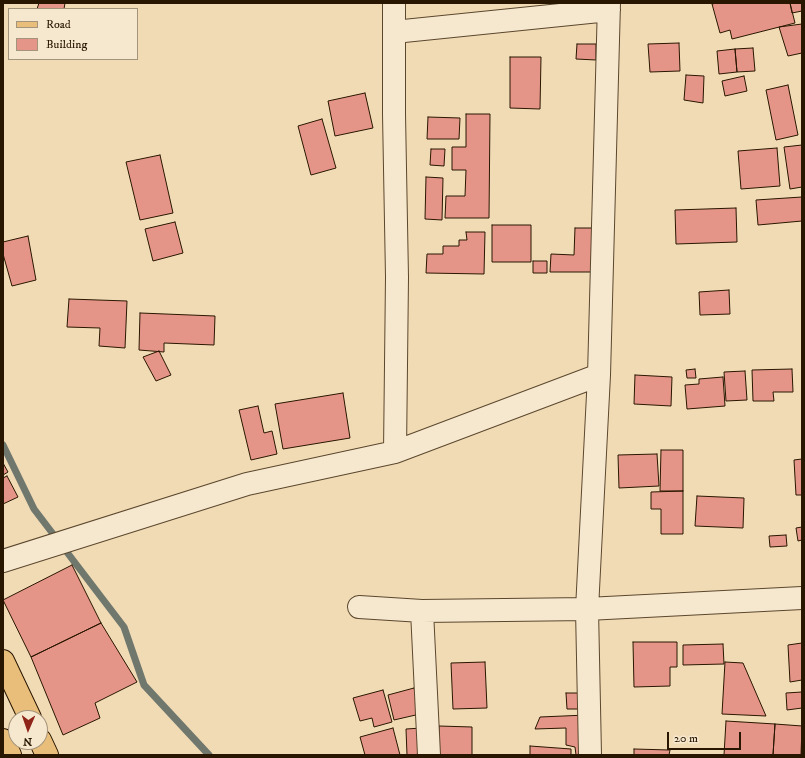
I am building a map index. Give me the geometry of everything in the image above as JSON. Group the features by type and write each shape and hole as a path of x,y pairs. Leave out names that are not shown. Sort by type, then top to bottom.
{"main road":[{"path":"3,661 26,710"},
{"path":"3,740 10,755"}],"street":[{"path":"394,3 394,122 397,277 395,452"},
{"path":"394,32 609,7 599,375 587,609 590,755"},
{"path":"3,561 247,484 395,452 599,375"},
{"path":"359,607 422,611 587,609 802,598"},
{"path":"422,611 428,755"}],"building":[{"path":"39,3 65,3 64,8 37,8"},
{"path":"790,3 795,23 732,39 730,30 720,33 712,4"},
{"path":"790,3 802,3 802,11 792,13"},
{"path":"802,24 802,53 788,56 779,27"},
{"path":"679,43 680,71 650,72 648,44"},
{"path":"577,44 596,44 596,60 576,59"},
{"path":"753,48 755,71 737,72 735,49"},
{"path":"735,49 737,72 719,74 717,51"},
{"path":"510,57 541,57 540,109 510,108"},
{"path":"686,75 704,76 703,103 684,100"},
{"path":"744,76 747,91 725,96 722,81"},
{"path":"788,85 798,135 776,140 766,90"},
{"path":"365,93 373,128 335,136 328,101"},
{"path":"466,114 490,114 489,218 445,218 446,196 465,196 466,170 452,170 452,147 466,147"},
{"path":"428,117 460,118 459,139 427,139"},
{"path":"322,119 336,168 311,175 298,126"},
{"path":"802,145 802,187 790,189 784,147"},
{"path":"777,148 780,186 741,189 738,151"},
{"path":"431,149 445,149 444,166 430,165"},
{"path":"160,155 173,213 140,220 126,162"},
{"path":"426,177 443,178 442,220 425,219"},
{"path":"802,197 802,221 758,225 756,200"},
{"path":"736,208 737,242 676,244 675,210"},
{"path":"175,222 183,253 153,261 145,229"},
{"path":"492,225 531,225 531,262 492,262"},
{"path":"575,228 593,228 593,272 550,272 551,254 574,255"},
{"path":"466,232 485,232 484,274 426,273 427,254 443,254 443,246 459,246 459,240 467,240"},
{"path":"28,236 36,280 12,286 3,254 3,242"},
{"path":"533,261 547,261 547,273 533,273"},
{"path":"729,290 730,314 700,315 699,292"},
{"path":"69,299 127,301 125,348 99,346 100,328 67,327"},
{"path":"140,313 215,316 214,345 164,343 164,352 139,350"},
{"path":"159,351 171,375 156,381 143,357"},
{"path":"695,369 696,378 687,378 686,370"},
{"path":"792,369 793,392 773,392 774,401 753,401 752,370"},
{"path":"745,371 747,400 726,401 724,372"},
{"path":"635,375 672,377 671,406 634,404"},
{"path":"723,377 725,406 687,409 685,385 699,384 699,379"},
{"path":"343,393 350,438 283,449 275,404"},
{"path":"258,406 264,433 272,431 277,454 251,460 239,410"},
{"path":"661,450 683,450 683,491 660,491"},
{"path":"657,454 659,486 619,488 618,455"},
{"path":"802,459 802,495 796,495 794,460"},
{"path":"3,463 8,472 3,475"},
{"path":"7,476 18,497 3,504 3,478"},
{"path":"683,491 683,534 661,534 661,509 651,509 651,492"},
{"path":"697,496 744,498 743,528 695,526"},
{"path":"802,527 802,540 798,541 796,528"},
{"path":"786,535 787,546 770,547 769,536"},
{"path":"72,565 101,623 31,657 3,600"},
{"path":"101,623 137,682 95,703 100,718 63,735 31,657"},
{"path":"633,642 677,642 677,667 670,667 670,686 634,687"},
{"path":"802,643 802,680 790,682 788,645"},
{"path":"723,644 724,664 683,665 683,645"},
{"path":"485,662 487,708 453,709 451,663"},
{"path":"725,662 743,663 766,716 722,714"},
{"path":"414,688 420,714 394,720 388,695"},
{"path":"383,690 392,722 374,727 372,718 360,721 353,698"},
{"path":"802,692 802,708 787,710 786,693"},
{"path":"566,693 586,693 586,709 567,709"},
{"path":"587,715 588,755 576,755 575,747 566,745 566,728 535,729 540,717"},
{"path":"726,721 775,724 773,755 724,755"},
{"path":"775,724 802,726 801,755 773,755"},
{"path":"439,726 472,727 472,755 439,755"},
{"path":"393,728 400,755 365,755 360,737"},
{"path":"422,728 423,754 407,755 406,729"},
{"path":"530,746 571,749 571,755 530,755"},
{"path":"634,749 670,750 669,755 634,755"}],"waterway":[{"path":"3,445 34,509 124,627 144,685 209,755"}]}
